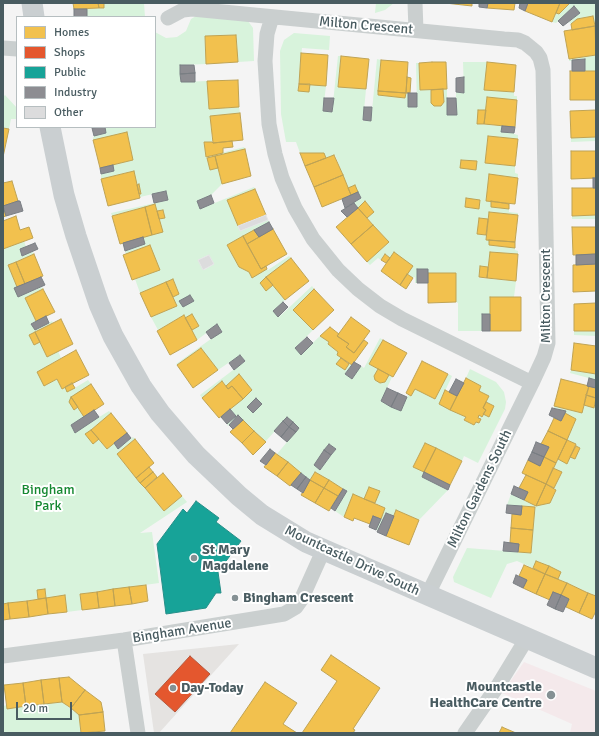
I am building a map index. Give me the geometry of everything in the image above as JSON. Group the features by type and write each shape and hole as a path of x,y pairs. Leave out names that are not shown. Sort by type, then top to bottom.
{"street":[{"path":"32,3 34,16"},
{"path":"416,3 416,30"},
{"name":"Milton Crescent","path":"168,18 183,10 192,9 518,40 531,47 540,58 543,70 548,332 548,343 544,357 532,382"},
{"path":"272,17 267,34 265,61 269,124 273,146 288,194 313,239 338,270 358,289 380,306 402,319 532,382"},
{"path":"3,48 16,49"},
{"name":"Mountcastle Drive South","path":"50,128 64,195 99,304 113,336 142,386 160,413 196,455 239,496 275,525 300,539 323,551 596,668"},
{"name":"Milton Gardens South","path":"427,596 532,382"},
{"name":"Bingham Avenue","path":"3,656 124,640 284,614 296,607 301,600 323,551"},
{"path":"465,733 499,684 527,638"},
{"path":"124,640 138,733"}],"shaded area":[{"path":"239,644 159,733 154,733 143,654"},
{"name":"Mountcastle HealthCare Centre","path":"524,662 596,691 596,733 570,733 572,724 502,693"}],"green space":[{"path":"104,3 144,3 145,16 87,16 87,9 104,8"},
{"path":"376,3 394,3 385,10 375,13"},
{"path":"570,3 596,3 596,34 593,16 577,19 571,24 569,22 580,13 574,7 556,23 552,22 556,13 559,14"},
{"path":"196,16 248,21 253,28 254,61 238,62 236,35 205,36 206,64 180,65 181,82 207,81 209,109 239,107 240,113 210,116 212,142 204,143 206,157 244,147 245,149 207,159 210,170 218,168 222,184 211,195 197,201 200,209 254,187 255,189 227,200 240,231 268,220 269,222 227,245 239,267 249,272 252,277 267,269 268,270 289,256 291,258 260,283 266,290 273,285 285,300 273,311 279,317 312,286 314,289 293,310 313,330 295,348 301,354 320,336 329,342 328,344 338,352 337,355 341,358 337,364 345,370 349,364 352,365 345,374 352,379 361,366 364,368 380,338 383,340 369,364 378,369 374,376 375,380 381,383 385,382 389,375 392,377 381,401 400,411 408,395 411,396 415,389 435,399 448,374 452,376 439,404 466,417 464,420 474,425 476,422 479,423 481,420 478,418 479,415 482,417 483,414 489,417 494,406 486,402 489,396 479,391 481,386 466,378 470,369 496,382 504,392 506,402 505,409 478,463 464,456 462,461 425,443 413,467 424,472 422,477 448,490 419,520 396,510 394,516 386,513 378,531 376,530 385,508 375,503 379,491 369,487 364,499 353,495 344,517 335,511 347,491 315,472 310,480 277,454 287,442 275,431 265,442 238,416 228,426 227,424 236,416 230,409 252,390 239,375 226,386 222,381 202,398 200,395 245,361 240,355 218,370 201,348 177,365 176,364 222,331 217,325 197,340 192,330 199,326 192,314 185,318 184,315 158,330 151,317 177,306 173,297 179,293 173,279 140,293 135,279 159,270 150,245 126,254 125,251 145,244 143,237 159,219 165,218 163,210 157,211 155,204 112,216 111,213 168,200 166,191 140,197 139,194 141,194 139,185 137,185 133,171 101,179 101,174 114,171 113,165 133,160 93,140 93,138 94,136 106,133 105,128 156,128 156,33 166,38 177,37 186,31 191,19","holes":["208,255 214,264 204,270 198,260","256,398 261,404 253,413 247,407","329,444 336,449 320,470 314,465"]},
{"path":"294,33 330,36 329,50 302,48 298,91 310,84 326,86 323,111 332,112 338,56 341,56 338,87 366,89 363,121 371,121 377,59 381,60 378,95 405,98 406,93 408,93 408,107 417,107 416,63 419,63 420,90 431,90 431,103 444,102 443,89 447,89 447,114 456,114 456,92 464,93 463,62 487,62 485,90 514,92 514,96 517,96 517,100 487,97 486,110 478,110 477,124 502,126 502,132 514,133 518,135 518,139 488,136 485,163 515,166 515,173 518,174 518,178 489,175 486,201 491,201 491,207 509,209 509,212 518,213 518,215 489,212 488,219 479,218 477,234 486,235 486,240 489,240 489,245 515,248 515,250 518,251 518,254 490,252 488,267 480,266 479,278 516,281 514,297 490,314 482,315 482,331 458,331 456,273 428,273 428,269 417,269 417,283 415,283 415,277 413,278 407,274 394,253 390,258 385,254 381,260 378,258 370,265 367,262 389,242 367,218 374,212 365,201 358,208 354,203 361,198 355,186 348,188 335,155 326,158 323,153 300,153 296,142 286,142 281,114 280,51 284,40","holes":["461,160 477,161 476,170 461,168","466,199 480,200 479,209 465,207"]},
{"path":"596,55 596,71 585,71 584,60 569,61 569,59"},
{"path":"5,95 16,107 16,119 11,119 9,129 3,128 3,97"},
{"path":"596,137 596,141 571,142 571,138"},
{"path":"596,215 596,219 572,219 572,216"},
{"name":"Bingham Park","path":"24,241 26,247 20,250 22,256 32,251 34,254 8,265 17,287 18,297 42,287 43,289 25,298 36,321 31,324 35,330 52,321 53,323 29,335 34,345 40,342 47,357 58,351 61,358 49,365 45,386 57,379 62,389 65,387 68,392 88,380 91,384 74,410 78,407 84,417 71,425 75,432 109,411 111,413 86,434 93,443 99,439 107,449 114,443 118,448 133,437 135,439 117,454 140,483 164,511 182,496 187,502 140,533 152,532 159,583 80,594 82,610 67,612 65,596 46,598 45,590 37,590 38,599 3,604 3,249"},
{"path":"574,331 596,331 596,336 574,335"},
{"path":"571,370 596,374 596,380 570,373"},
{"path":"596,401 596,596 558,579 561,572 537,561 533,568 517,561 507,564 491,598 454,582 453,577 467,548 531,553 535,507 507,505 511,494 536,506 550,503 556,490 554,488 562,473 553,468 558,459 567,464 570,457 575,459 580,448 576,446 576,444 567,440 576,419 565,413 565,411 554,408 554,406 581,413 584,405 594,408"},
{"path":"62,702 79,715 81,733 3,733 3,706 7,705 8,708"}],"building: Homes":[{"path":"73,3 98,3 99,8 74,9"},
{"path":"98,3 104,3 104,8 99,8"},
{"path":"445,3 472,3 472,6"},
{"path":"488,3 515,3 514,10 487,8"},
{"path":"528,3 560,3 552,22 525,11"},
{"path":"560,3 570,3 559,14 556,13"},
{"path":"593,16 595,26 572,30 571,24 577,19"},
{"path":"595,26 596,55 569,59 564,31"},
{"path":"236,35 238,62 206,64 205,36"},
{"path":"301,53 328,55 326,86 299,84"},
{"path":"341,56 369,59 366,89 338,87"},
{"path":"381,60 408,62 406,93 378,91"},
{"path":"446,62 447,89 420,90 419,63"},
{"path":"487,62 516,65 514,92 484,90"},
{"path":"570,71 596,71 596,100 570,100"},
{"path":"407,77 411,78 410,93 406,93"},
{"path":"238,80 239,107 209,109 207,81"},
{"path":"299,84 310,84 309,92 298,91"},
{"path":"443,89 444,102 441,106 434,106 431,103 431,90"},
{"path":"378,91 406,93 405,98 378,95"},
{"path":"487,97 517,100 515,127 484,124"},
{"path":"478,110 486,110 484,124 477,124"},
{"path":"596,110 596,137 571,138 570,111"},
{"path":"240,113 243,140 213,143 210,116"},
{"path":"3,128 9,129 3,157"},
{"path":"127,132 133,160 100,168 93,140"},
{"path":"488,136 518,139 515,166 485,163"},
{"path":"232,141 233,147 223,148 223,153 206,157 204,142 213,143"},
{"path":"245,149 251,176 222,184 215,156"},
{"path":"571,151 596,151 596,178 571,179"},
{"path":"300,153 324,153 326,158 305,166"},
{"path":"334,155 343,175 314,187 305,166"},
{"path":"215,156 218,168 210,170 207,158"},
{"path":"461,160 477,161 476,170 460,168"},
{"path":"134,171 140,198 108,206 101,179"},
{"path":"489,174 518,178 515,204 486,201"},
{"path":"343,175 351,195 322,207 314,187"},
{"path":"12,181 18,201 3,206 3,183"},
{"path":"139,184 141,194 139,194 137,185"},
{"path":"355,185 358,192 351,195 348,188"},
{"path":"572,188 596,188 596,215 572,216"},
{"path":"255,189 266,215 238,226 227,200"},
{"path":"466,198 480,200 479,209 465,207"},
{"path":"365,201 374,212 367,218 358,208"},
{"path":"491,201 509,204 509,209 491,207"},
{"path":"155,204 163,232 152,235 145,207"},
{"path":"3,206 6,216 3,217"},
{"path":"145,207 152,235 120,244 112,216"},
{"path":"358,208 373,225 351,244 336,227"},
{"path":"163,210 165,218 159,219 157,211"},
{"path":"489,212 518,215 515,242 486,240"},
{"path":"16,216 20,230 29,227 33,238 3,249 3,221"},
{"path":"479,218 488,219 486,235 477,234"},
{"path":"373,225 389,242 367,262 351,244"},
{"path":"572,227 596,227 596,254 573,255"},
{"path":"273,229 287,254 261,269 247,244"},
{"path":"254,230 259,237 247,244 243,236"},
{"path":"243,236 261,269 266,266 267,269 252,278 249,272 239,267 227,245"},
{"path":"489,240 515,242 515,248 489,245"},
{"path":"150,245 160,270 132,280 123,255"},
{"path":"394,252 413,266 400,285 381,271"},
{"path":"490,252 518,254 516,281 487,278"},
{"path":"34,254 43,276 25,284 16,262"},
{"path":"385,254 390,258 386,263 381,260"},
{"path":"291,258 309,281 285,300 266,277"},
{"path":"16,262 25,284 17,287 8,265"},
{"path":"596,264 596,291 573,292 573,265"},
{"path":"480,266 488,267 487,278 479,277"},
{"path":"428,273 456,273 456,302 428,303"},
{"path":"407,274 413,278 406,289 400,285"},
{"path":"266,277 273,285 266,291 260,283"},
{"path":"173,279 179,294 173,297 166,282"},
{"path":"166,282 177,306 151,317 140,293"},
{"path":"43,289 55,312 36,321 25,298"},
{"path":"314,289 334,310 313,330 293,310"},
{"path":"490,297 521,297 521,331 490,331"},
{"path":"596,303 596,331 574,331 574,304"},
{"path":"192,314 199,326 192,330 185,318"},
{"path":"184,315 197,340 170,355 157,331"},
{"path":"351,317 370,331 354,353 346,347 349,344 337,336"},
{"path":"61,319 73,344 47,357 35,332"},
{"path":"330,327 339,334 337,336 349,344 346,347 354,353 364,340 368,343 352,365 337,355 338,352 328,344 329,342 320,336"},
{"path":"35,332 40,342 34,345 29,335"},
{"path":"383,340 407,353 393,377 369,364"},
{"path":"574,343 596,346 596,374 571,370"},
{"path":"201,348 218,370 193,388 177,365"},
{"path":"76,350 89,375 62,389 57,379 44,386 37,372"},
{"path":"341,358 349,364 345,370 336,364"},
{"path":"422,361 448,374 435,399 415,389 411,396 406,393"},
{"path":"378,369 389,375 385,382 380,383 375,380 374,376"},
{"path":"239,374 252,390 243,399 232,386 228,389 226,386"},
{"path":"466,378 481,386 479,391 489,396 483,408 486,410 482,417 479,415 478,418 481,419 479,423 476,422 474,425 464,420 466,417 450,410"},
{"path":"561,379 589,386 582,413 554,406"},
{"path":"222,381 228,389 232,386 243,399 219,418 202,398"},
{"path":"72,383 75,388 67,392 65,387"},
{"path":"91,384 104,404 84,417 71,397"},
{"path":"589,386 596,388 596,398 586,395"},
{"path":"445,390 457,396 450,410 439,404"},
{"path":"586,395 596,398 594,408 584,405"},
{"path":"71,397 78,407 74,410 69,402"},
{"path":"486,402 494,406 489,417 483,414 486,410 483,408"},
{"path":"111,413 127,433 107,449 91,430"},
{"path":"565,413 576,419 567,440 548,431 554,418 561,421"},
{"path":"243,420 254,431 242,443 230,432"},
{"path":"91,430 99,439 93,444 85,434"},
{"path":"254,431 266,442 253,455 242,443"},
{"path":"548,431 567,440 556,463 544,457 549,447 541,444"},
{"path":"135,439 154,463 136,478 117,454"},
{"path":"567,440 576,444 567,464 558,459"},
{"path":"425,443 436,448 424,472 413,467"},
{"path":"576,446 580,448 575,459 570,457"},
{"path":"436,448 462,461 450,485 424,472"},
{"path":"275,453 288,462 277,476 264,467"},
{"path":"544,457 556,463 546,484 522,473 528,460 540,466"},
{"path":"288,462 301,473 290,486 277,476"},
{"path":"149,467 153,472 140,483 136,478"},
{"path":"553,468 562,472 554,488 546,484"},
{"path":"153,472 157,477 145,488 140,483"},
{"path":"315,472 329,480 324,488 310,480"},
{"path":"163,473 182,496 164,511 145,488"},
{"path":"526,475 546,484 536,506 524,500 528,492 519,488"},
{"path":"310,480 324,488 315,503 301,495"},
{"path":"329,480 343,489 338,496 324,488"},
{"path":"546,484 556,490 550,503 536,506"},
{"path":"369,487 380,491 375,503 364,499"},
{"path":"324,488 338,496 329,511 315,503"},
{"path":"353,494 385,508 381,519 373,516 370,524 354,518 353,521 344,517"},
{"path":"522,506 535,507 533,530 511,528 512,514 521,515"},
{"path":"396,510 419,520 409,545 386,536"},
{"path":"511,528 533,530 531,553 518,552 519,544 510,543"},
{"path":"536,561 549,566 545,574 533,568"},
{"path":"524,565 545,574 536,594 523,588 527,580 519,576"},
{"path":"549,566 561,572 558,579 545,574"},
{"path":"545,574 567,583 561,595 553,592 550,600 536,594"},
{"path":"567,583 588,593 579,613 566,607 569,599 561,595"},
{"path":"146,585 148,601 132,604 129,587"},
{"path":"129,587 132,604 115,606 113,589"},
{"path":"45,589 46,598 38,599 37,590"},
{"path":"113,589 115,606 99,608 97,592"},
{"path":"97,592 99,608 82,610 80,594"},
{"path":"588,593 596,596 596,611 592,619 579,613"},
{"path":"65,595 67,612 48,614 46,598"},
{"path":"46,598 48,614 29,617 27,601"},
{"path":"27,601 29,617 10,619 8,603"},
{"path":"8,603 10,619 3,620 3,604"},
{"path":"331,655 380,688 353,729 355,730 353,733 302,733 337,681 321,670"},
{"path":"69,677 85,690 71,708 62,702 59,678"},
{"path":"59,678 62,702 44,704 41,680"},
{"path":"41,680 44,704 26,706 23,683"},
{"path":"265,682 297,703 283,724 297,733 230,733"},
{"path":"23,683 26,706 7,709 4,685"},
{"path":"85,690 101,702 103,712 79,715 71,708"},
{"path":"103,712 105,731 81,733 79,715"},
{"path":"502,727 516,733 499,733"}],"building: Shops":[{"path":"190,656 210,674 175,712 155,694"}],"building: Public":[{"name":"St Mary Magdalene","path":"196,501 219,518 216,522 241,541 218,572 221,593 216,593 206,608 166,614 157,544 183,509 187,513"}],"building: Industry":[{"path":"479,3 488,3 487,8 479,7"},
{"path":"520,3 528,3 525,11 519,8"},
{"path":"574,6 580,13 563,26 558,21"},
{"path":"74,9 87,9 87,16 74,16"},
{"path":"585,59 585,71 572,71 572,60"},
{"path":"180,65 194,65 195,73 180,74"},
{"path":"195,73 195,82 181,82 180,74"},
{"path":"464,77 464,93 456,92 456,78"},
{"path":"408,93 417,93 417,107 408,107"},
{"path":"324,98 334,98 332,112 323,111"},
{"path":"447,98 456,98 457,115 447,115"},
{"path":"364,107 372,107 371,121 363,120"},
{"path":"502,126 515,127 514,133 501,132"},
{"path":"92,128 105,128 106,133 94,136"},
{"path":"113,165 114,171 101,174 100,168"},
{"path":"593,178 596,178 596,188 593,188"},
{"path":"166,191 168,200 154,203 152,194"},
{"path":"358,192 361,198 345,208 342,199"},
{"path":"211,195 214,203 200,209 197,201"},
{"path":"20,201 23,211 6,216 3,206"},
{"path":"354,203 358,208 347,217 341,211"},
{"path":"269,222 273,229 259,237 254,230"},
{"path":"143,237 145,244 125,251 123,243"},
{"path":"35,243 38,249 22,256 20,249"},
{"path":"596,254 596,264 576,265 576,255"},
{"path":"417,269 428,269 428,283 417,283"},
{"path":"41,277 45,285 18,297 14,288"},
{"path":"190,295 194,301 183,307 179,301"},
{"path":"283,302 288,307 278,317 273,311"},
{"path":"482,314 490,314 490,331 482,331"},
{"path":"46,316 49,323 35,330 31,324"},
{"path":"217,324 222,332 211,339 206,332"},
{"path":"307,337 313,343 301,355 295,348"},
{"path":"240,355 245,361 234,370 229,363"},
{"path":"354,362 361,366 352,379 345,374"},
{"path":"589,378 596,380 596,388 587,386"},
{"path":"456,379 464,383 457,396 449,392"},
{"path":"387,388 398,393 391,407 381,401"},
{"path":"398,393 407,397 401,411 391,407"},
{"path":"256,398 262,404 253,413 247,407"},
{"path":"552,408 566,411 561,421 549,415"},
{"path":"230,409 236,416 227,424 221,417"},
{"path":"94,410 99,417 75,433 71,425"},
{"path":"238,415 243,420 233,429 229,425"},
{"path":"287,417 293,422 289,427 283,421"},
{"path":"283,421 289,427 281,437 274,431"},
{"path":"293,422 299,428 296,432 289,427"},
{"path":"289,427 296,432 287,442 281,437"},
{"path":"127,433 131,438 118,449 114,443"},
{"path":"536,442 549,447 544,457 532,452"},
{"path":"329,444 336,449 331,455 324,450"},
{"path":"270,449 275,453 266,465 260,461"},
{"path":"324,450 331,455 320,470 314,465"},
{"path":"532,452 544,457 540,466 528,460"},
{"path":"424,472 450,485 448,490 422,477"},
{"path":"301,473 306,477 297,489 291,485"},
{"path":"306,477 310,480 303,493 297,489"},
{"path":"514,486 528,492 524,500 511,494"},
{"path":"343,489 347,491 335,511 331,508"},
{"path":"507,505 522,506 521,515 506,513"},
{"path":"386,513 394,516 386,536 377,532"},
{"path":"373,516 381,519 376,530 369,527"},
{"path":"504,542 519,544 518,552 503,551"},
{"path":"516,575 527,580 523,588 513,583"},
{"path":"553,592 561,595 555,609 547,605"},
{"path":"561,595 569,599 563,612 555,609"}],"building: Other":[{"path":"266,215 268,220 240,231 238,226"},
{"path":"209,255 214,264 203,270 198,260"}],"place":[{"name":"St Mary Magdalene","path":"194,558"},
{"name":"Bingham Crescent","path":"235,598"},
{"name":"Day-Today","path":"173,688"},
{"name":"Mountcastle HealthCare Centre","path":"551,695"}]}
